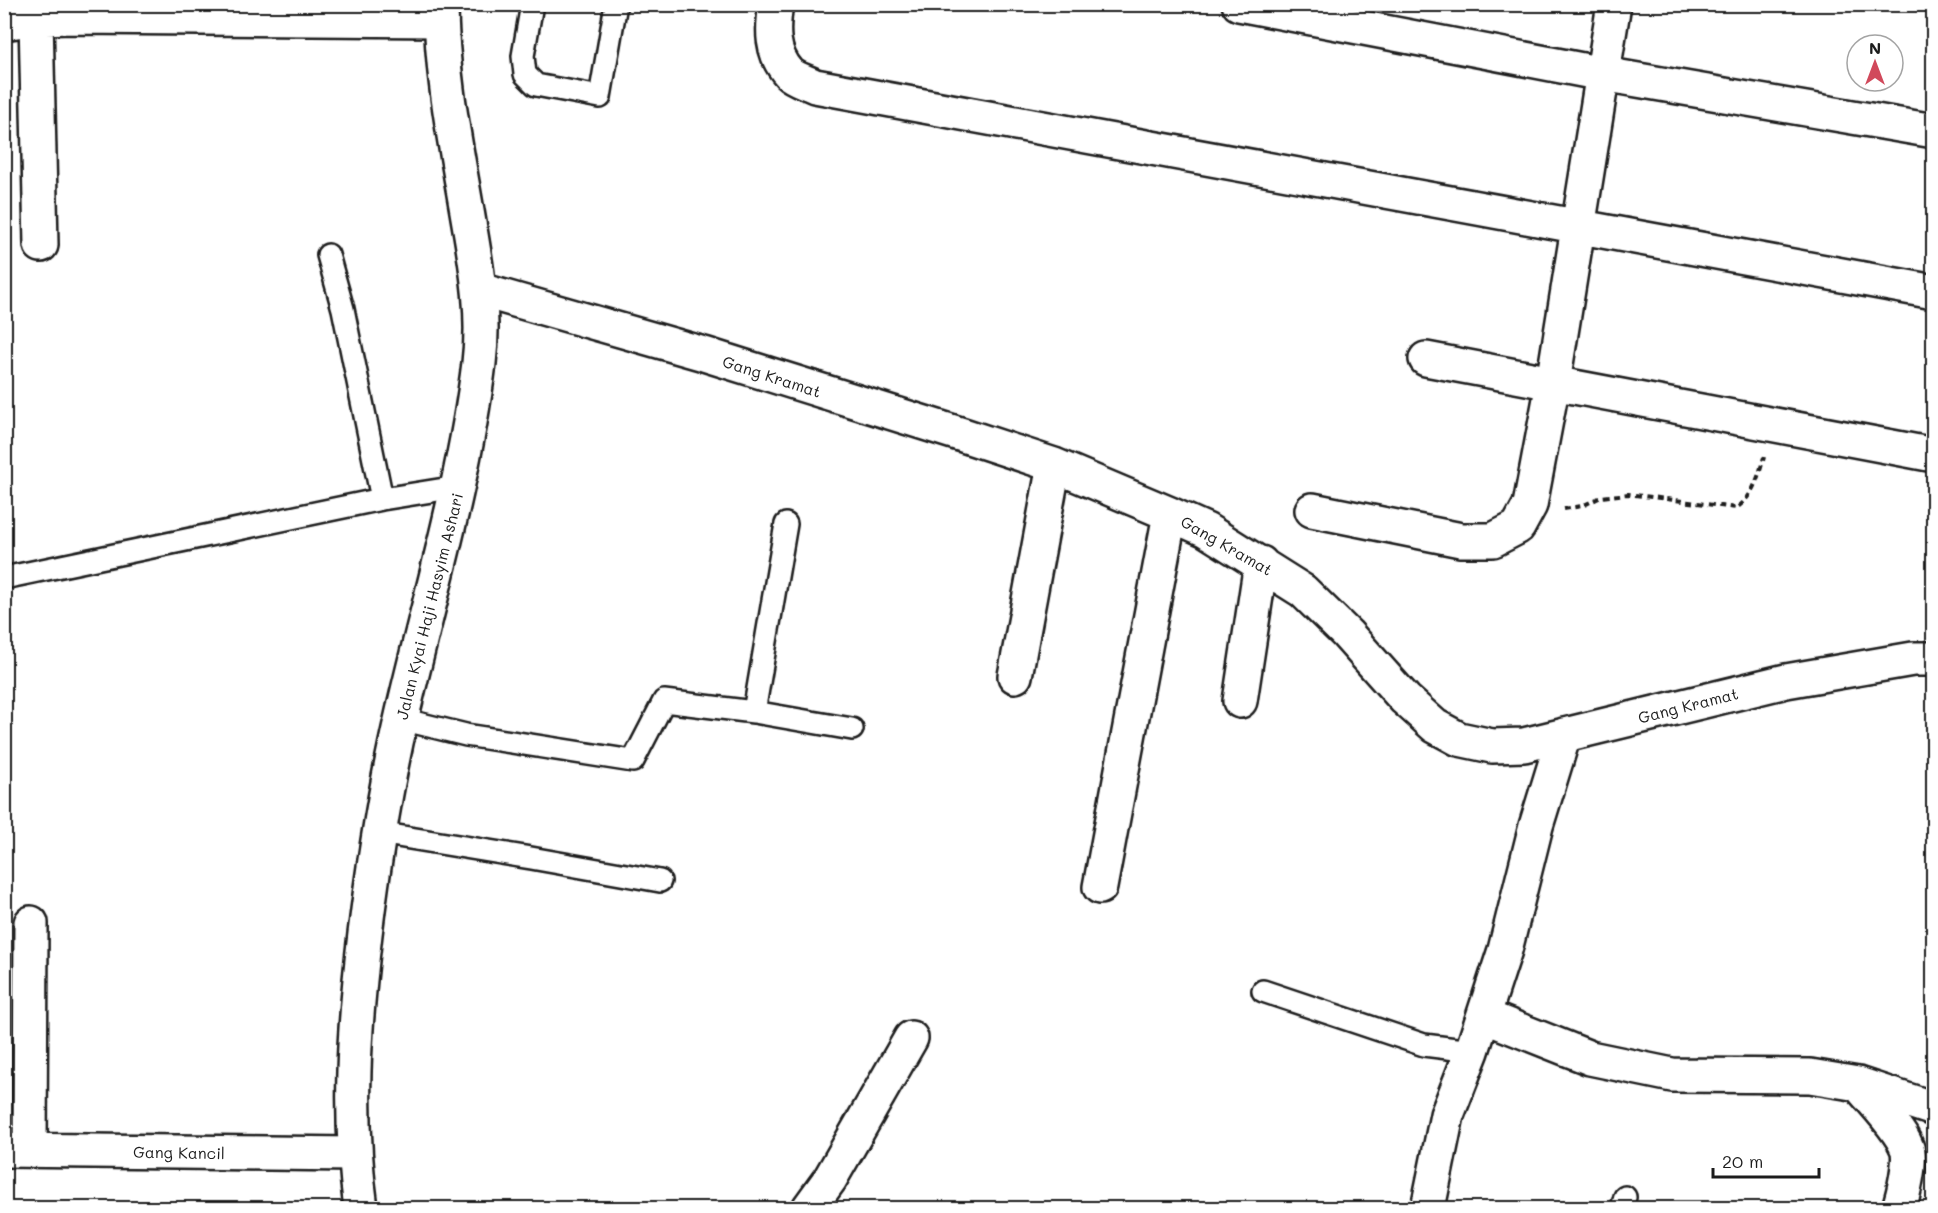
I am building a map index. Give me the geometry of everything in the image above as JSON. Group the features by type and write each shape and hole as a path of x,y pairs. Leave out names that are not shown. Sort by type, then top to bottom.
{"street":[{"path":"776,4 772,24 775,51 790,74 815,86 1934,292"},
{"path":"1239,4 1603,74 1934,130"},
{"path":"1312,510 1461,540 1493,540 1518,527 1530,505 1553,383 1614,4"},
{"path":"41,245 20,20 441,12"},
{"name":"Jalan Kyai Haji Hasyim Ashari","path":"361,1209 354,1154 352,1092 357,1000 379,833 401,719 457,487 480,359 480,290 450,106 441,12"},
{"name":"Gang Kramat","path":"480,290 704,354 1054,465 1206,530 1303,591 1347,634 1405,699 1436,726 1459,739 1492,746 1524,745 1786,681 1913,659 1934,659"},
{"path":"1426,359 1934,455"},
{"path":"1015,676 1054,465"},
{"path":"1100,887 1170,514"},
{"path":"1240,701 1261,563"},
{"path":"1428,1209 1447,1115 1472,1051 1505,950 1536,826 1564,735"},
{"path":"17,1150 32,922"},
{"path":"1484,1016 1590,1058 1672,1075 1810,1076 1858,1084 1934,1109"},
{"path":"809,1209 830,1179 911,1038"},
{"path":"1858,1084 1889,1121 1908,1149 1905,1188 1899,1209"},
{"name":"Gang Kancil","path":"17,1150 354,1154"}],"lane":[{"path":"532,4 524,56 525,74 536,85 600,97 616,4"},
{"path":"328,255 342,309 382,499"},
{"path":"4,578 382,499 457,487"},
{"path":"754,712 786,524"},
{"path":"401,719 466,735 633,761 664,701 754,712 852,729"},
{"path":"379,833 660,881"},
{"path":"1263,991 1424,1046 1472,1051"}],"path":[{"path":"1530,505 1561,509 1582,506 1601,497 1628,494 1736,508 1744,504 1760,470 1773,425"}]}
